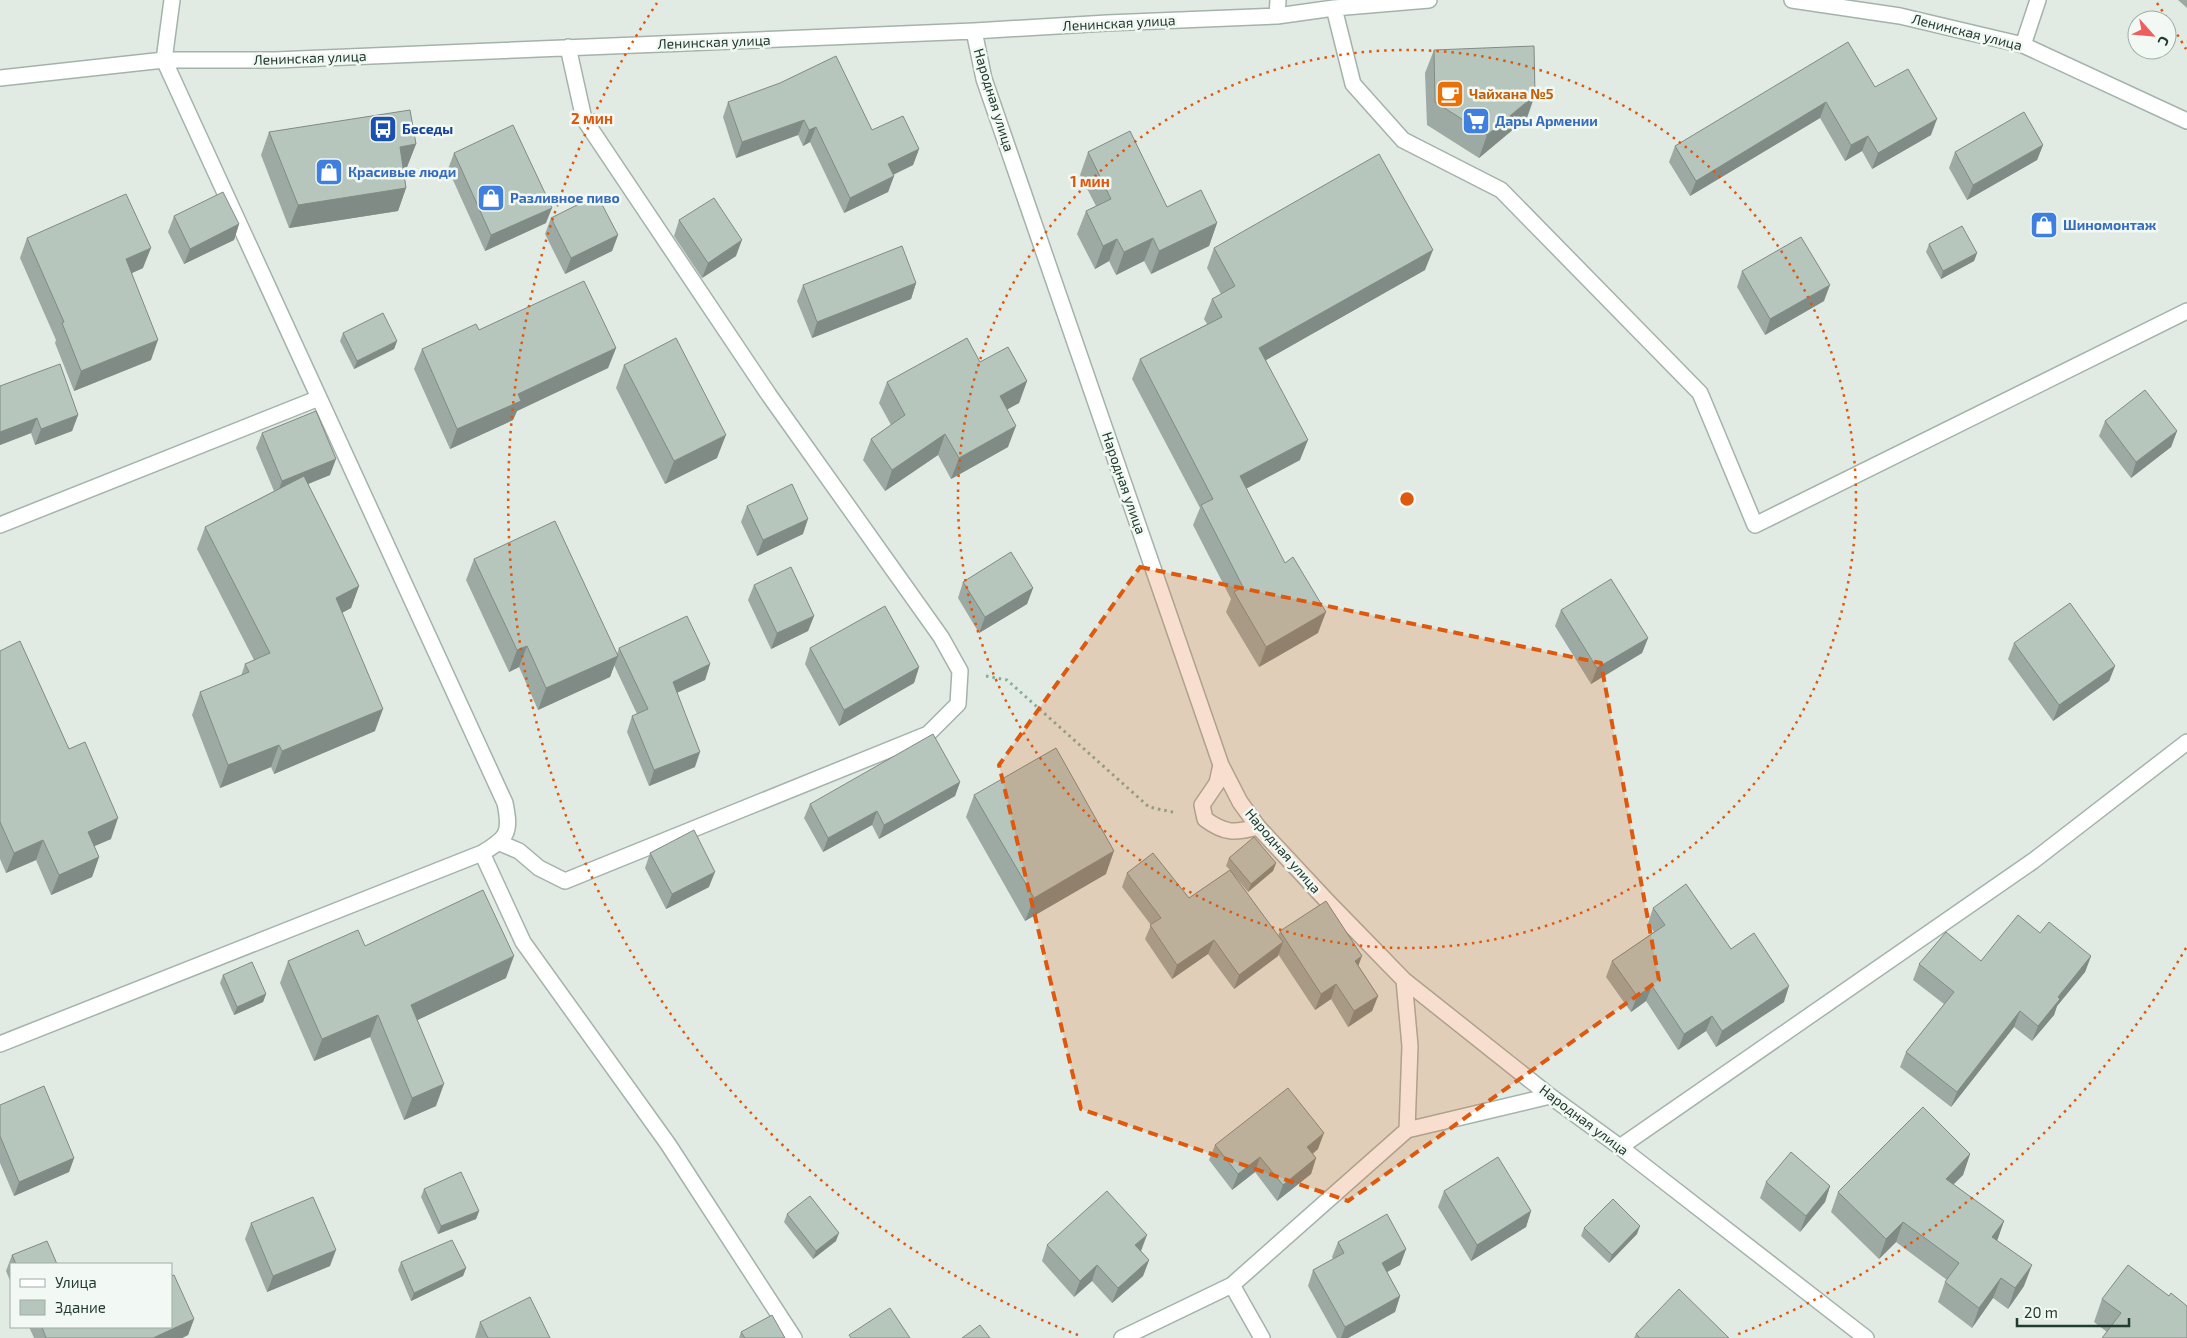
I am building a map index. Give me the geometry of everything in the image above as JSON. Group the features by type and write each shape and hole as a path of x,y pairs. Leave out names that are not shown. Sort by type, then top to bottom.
{"street":[{"path":"0,1044 482,853 500,842 509,824 505,803 164,60 172,0"},
{"path":"1277,16 1278,0"},
{"name":"Ленинская улица","path":"0,78 164,60 275,60 974,31 1277,16 1334,8 1429,0"},
{"name":"Ленинская улица","path":"1792,0 1900,16 2023,45 2187,121"},
{"path":"2023,45 2038,0"},
{"path":"1334,8 1353,84 1403,140 1500,190 1700,393 1756,525 2187,311"},
{"name":"Народная улица","path":"974,31 984,79 1221,765 1240,802 1258,828 1404,980 1550,1096 1620,1147 1866,1338"},
{"path":"500,842 519,851 539,868 564,881 928,734 958,704 960,671 941,637 769,395 584,119 568,48"},
{"path":"0,525 319,398"},
{"path":"1620,1147 2033,861 2187,742"},
{"path":"1221,765 1217,783 1202,805 1205,819 1219,830 1241,831 1258,828"},
{"path":"482,853 523,942 668,1144 794,1338"},
{"path":"1404,980 1410,1046 1407,1130"},
{"path":"1122,1338 1232,1285 1407,1130 1550,1096"},
{"path":"1232,1285 1262,1338"}],"path":[{"path":"960,671 1007,680 1149,807 1205,819"}],"highlighted area":[{"path":"1140,567 1601,663 1659,980 1348,1201 1081,1109 999,765"}],"building":[{"path":"1848,42 1875,87 1908,69 1937,119 1878,153 1868,136 1851,145 1826,102 1696,181 1675,146"},
{"path":"1534,46 1535,95 1487,135 1435,102 1434,50"},
{"path":"836,56 872,130 903,116 919,149 888,164 894,176 850,198 816,127 809,130 804,120 742,142 728,102 780,83"},
{"path":"410,110 416,144 400,147 406,188 298,205 269,132"},
{"path":"2024,112 2043,145 1973,185 1955,152"},
{"path":"513,125 552,208 491,235 454,153"},
{"path":"1130,131 1167,207 1201,190 1217,223 1159,251 1153,238 1124,252 1117,239 1103,246 1086,211 1111,199 1088,152"},
{"path":"1379,154 1433,250 1259,348 1308,440 1240,476 1285,563 1293,557 1326,612 1266,647 1234,592 1243,587 1201,505 1213,499 1140,359 1222,317 1212,299 1235,286 1214,248"},
{"path":"223,192 239,224 190,249 174,216"},
{"path":"126,194 151,248 126,259 158,340 81,371 62,323 64,322 27,238"},
{"path":"597,195 618,235 571,258 551,218"},
{"path":"714,198 742,240 708,263 679,220"},
{"path":"1962,226 1977,253 1943,271 1929,244"},
{"path":"1801,237 1830,285 1770,319 1742,271"},
{"path":"902,246 916,283 817,322 803,285"},
{"path":"584,281 616,348 518,394 521,401 457,429 422,349 476,324 479,330"},
{"path":"383,313 397,341 357,361 343,333"},
{"path":"676,338 726,435 674,461 624,365"},
{"path":"967,338 980,362 1008,347 1027,381 1000,396 1016,426 959,458 945,434 892,470 871,439 905,415 887,382"},
{"path":"60,364 78,415 41,429 37,418 0,432 0,386"},
{"path":"2145,390 2177,431 2136,462 2105,421"},
{"path":"316,411 336,459 282,481 262,433"},
{"path":"304,476 359,586 336,598 383,709 282,751 279,745 228,765 200,692 249,672 245,664 270,653 205,527"},
{"path":"792,484 808,519 763,540 747,506"},
{"path":"555,521 618,656 546,688 527,646 517,650 474,559"},
{"path":"1011,552 1033,588 985,617 963,582"},
{"path":"791,567 814,616 777,633 754,585"},
{"path":"1611,579 1648,638 1597,668 1561,610"},
{"path":"2070,603 2115,666 2059,705 2014,643"},
{"path":"885,606 919,667 844,710 810,648"},
{"path":"687,616 710,664 673,682 700,752 654,770 632,716 648,709 619,648"},
{"path":"20,641 69,749 85,742 118,818 88,832 99,857 59,875 43,840 14,853 0,822 0,651"},
{"path":"933,734 960,782 884,825 877,811 828,838 810,804"},
{"path":"1056,748 1114,851 1034,898 974,795"},
{"path":"694,830 715,872 672,894 650,853"},
{"path":"1254,837 1276,863 1251,884 1229,858"},
{"path":"1153,853 1189,898 1230,870 1283,942 1239,975 1214,940 1177,965 1150,925 1161,918 1127,873"},
{"path":"1686,884 1731,949 1754,933 1789,986 1722,1031 1712,1016 1684,1034 1652,986 1637,996 1612,961 1665,925 1653,908"},
{"path":"483,890 514,956 411,1005 444,1084 412,1098 378,1015 322,1039 288,961 358,930 365,946"},
{"path":"1326,901 1362,956 1355,961 1378,996 1354,1011 1336,984 1321,994 1280,931"},
{"path":"2018,915 2040,933 2049,922 2091,956 2058,997 2060,999 2038,1026 2020,1011 1957,1092 1906,1052 1954,992 1919,964 1946,932 1981,961"},
{"path":"252,962 266,994 237,1007 223,975"},
{"path":"44,1086 74,1158 19,1182 0,1136 0,1105"},
{"path":"1288,1088 1324,1133 1307,1147 1316,1158 1283,1185 1260,1157 1238,1174 1215,1145"},
{"path":"1923,1107 1970,1154 1946,1179 2004,1221 1992,1237 2032,1265 2015,1288 2001,1278 1979,1308 1945,1282 1959,1263 1903,1222 1886,1239 1838,1192"},
{"path":"1791,1152 1830,1186 1806,1216 1766,1182"},
{"path":"1498,1157 1531,1211 1477,1245 1444,1191"},
{"path":"461,1172 479,1211 441,1226 424,1189"},
{"path":"1107,1191 1147,1235 1135,1245 1149,1260 1118,1288 1097,1265 1080,1281 1047,1245"},
{"path":"810,1196 839,1233 816,1251 787,1214"},
{"path":"313,1197 336,1250 273,1276 251,1223"},
{"path":"1613,1199 1640,1226 1612,1255 1584,1228"},
{"path":"1387,1214 1406,1249 1382,1263 1400,1296 1345,1327 1313,1270 1344,1253 1338,1242"},
{"path":"452,1240 466,1268 414,1293 401,1262"},
{"path":"47,1241 57,1263 16,1263 12,1255"},
{"path":"2128,1265 2169,1296 2171,1293 2187,1306 2187,1338 2102,1338 2121,1313 2102,1299"},
{"path":"174,1275 194,1319 153,1338 46,1338 42,1328 172,1328 172,1276"},
{"path":"1679,1289 1729,1338 1640,1338 1636,1334"},
{"path":"530,1297 550,1338 488,1338 480,1322"},
{"path":"890,1308 910,1338 851,1338 849,1335"},
{"path":"772,1315 785,1338 745,1338 741,1332"},
{"path":"980,1325 990,1338 962,1338"}],"place":[{"name":"Чайхана №5","path":"1450,94"},
{"name":"Дары Армении","path":"1476,121"},
{"name":"Беседы","path":"383,129"},
{"name":"Красивые люди","path":"329,172"},
{"name":"Разливное пиво","path":"491,198"},
{"name":"Шиномонтаж","path":"2044,225"}]}
